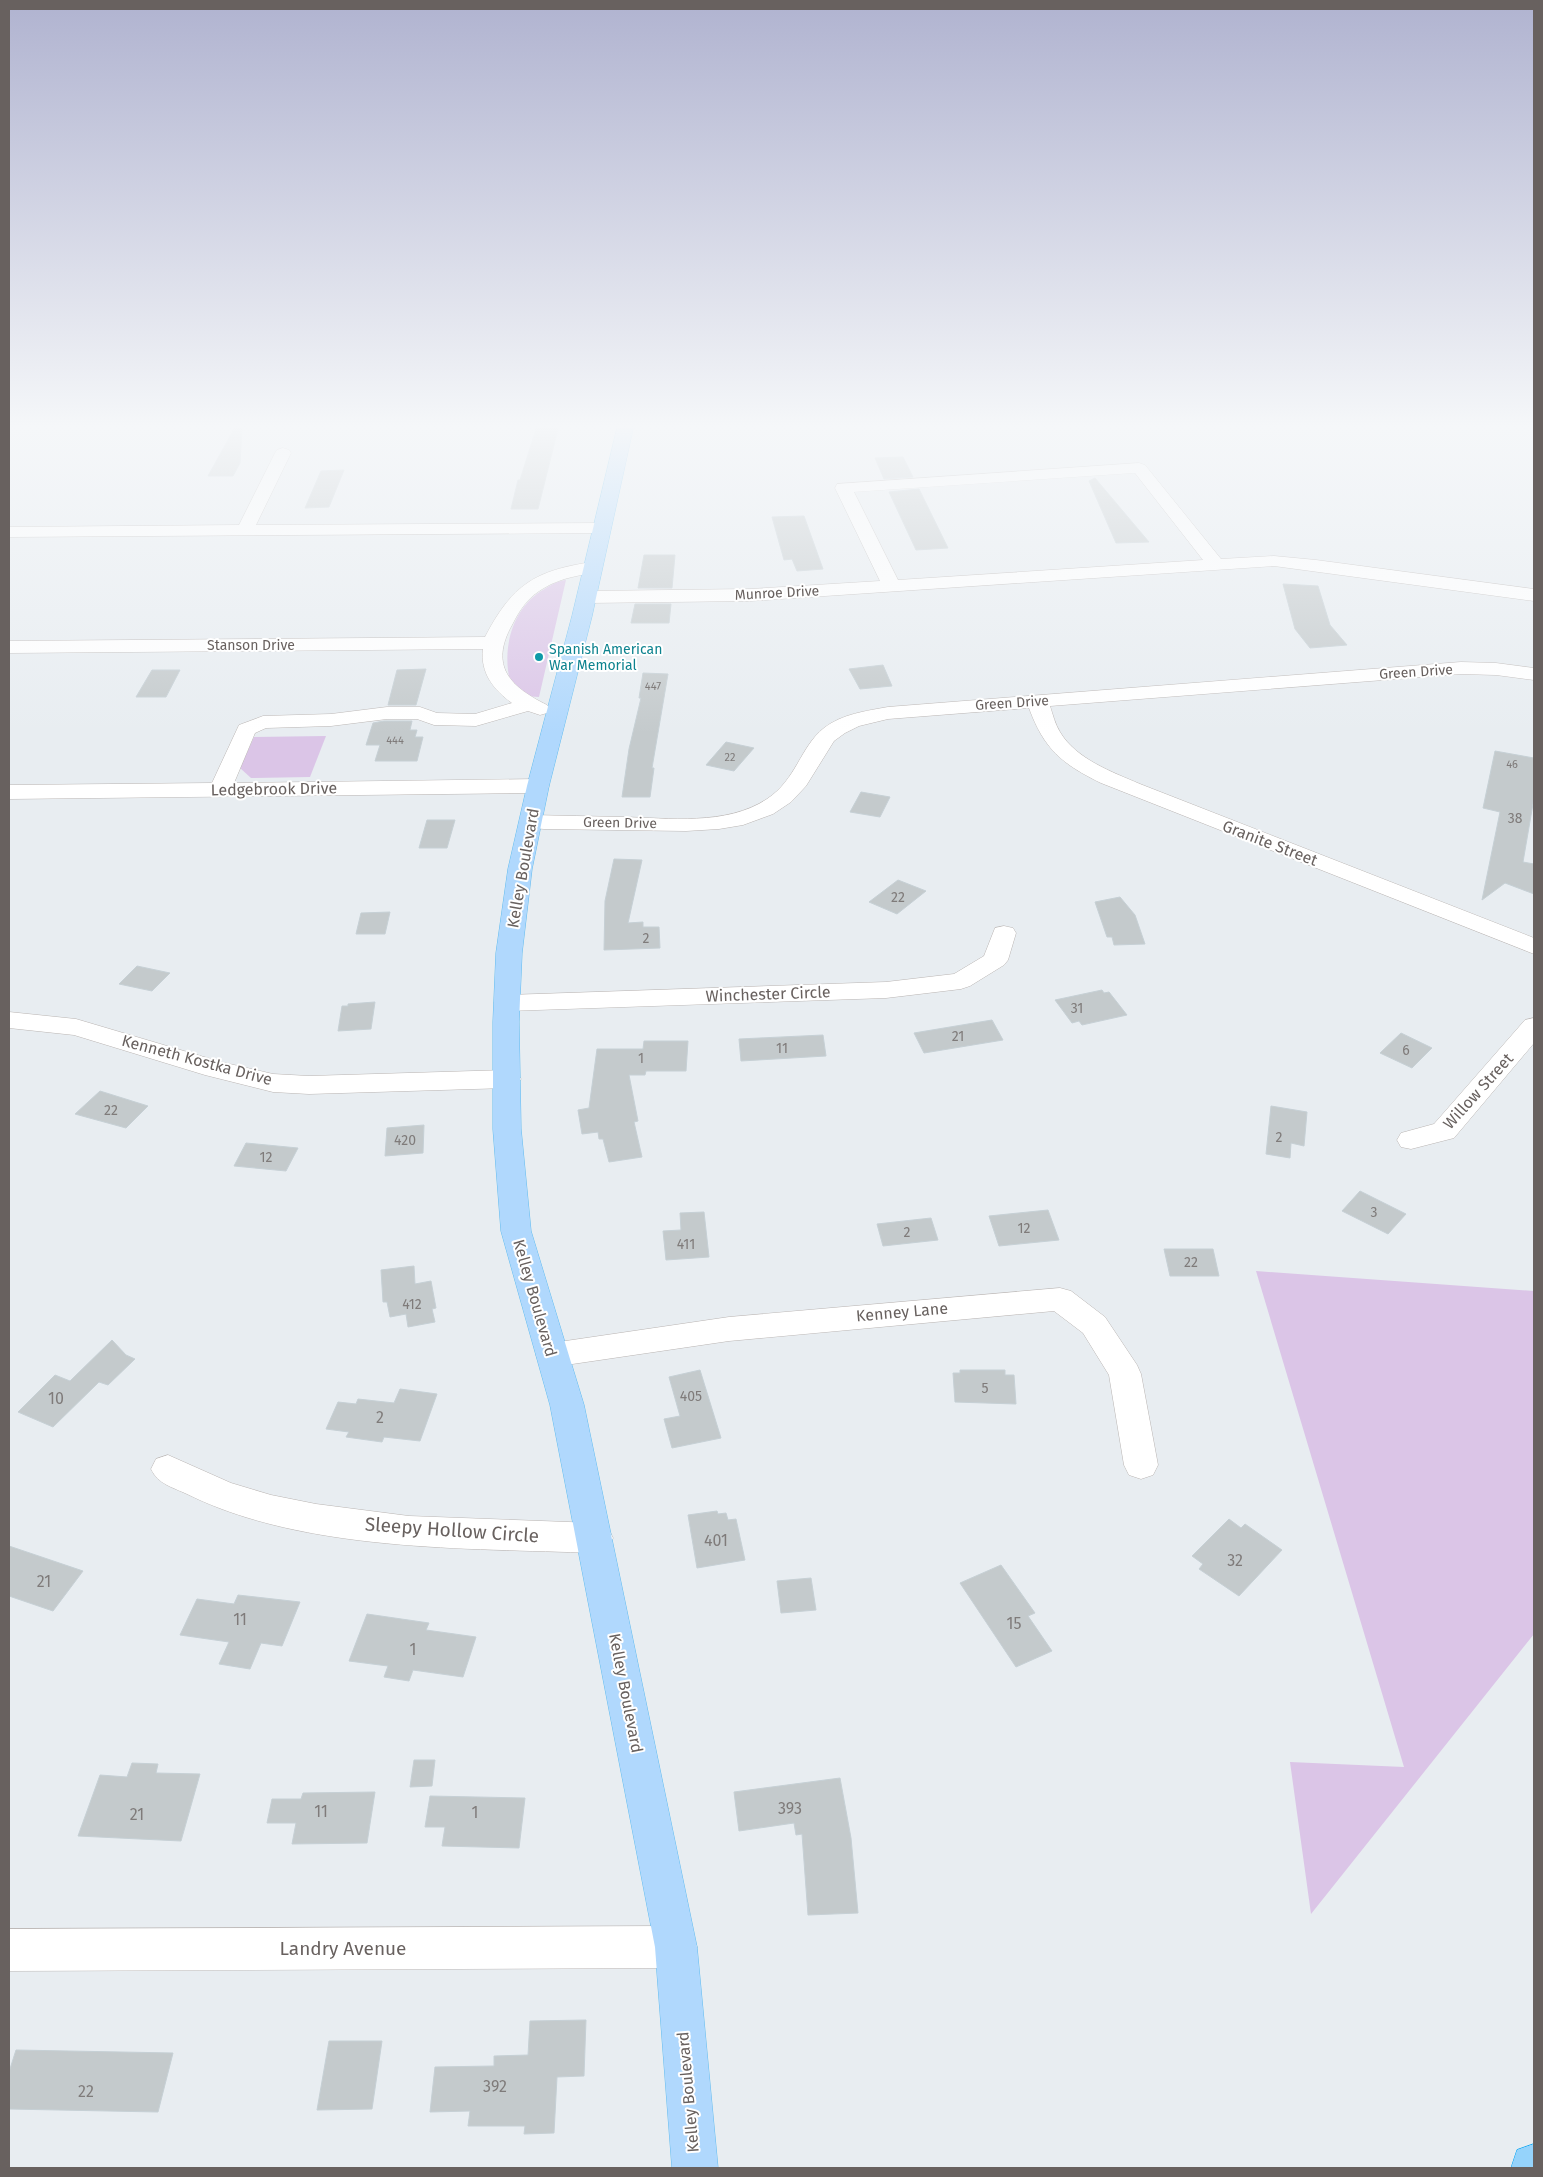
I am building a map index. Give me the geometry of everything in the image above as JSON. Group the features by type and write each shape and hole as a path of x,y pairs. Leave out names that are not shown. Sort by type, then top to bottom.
{"main road":[{"name":"Kelley Boulevard","path":"601,531 559,712 538,786 532,822 520,869 509,953 507,1129 516,1231 567,1406 676,1947 695,2168"}],"street":[{"path":"9,532 175,531"},
{"path":"864,531 892,586"},
{"path":"1188,531 1214,564"},
{"name":"Munroe Drive","path":"587,597 750,595 1274,561 1295,562 1534,595"},
{"path":"559,712 541,709 519,700 500,682 491,665 493,643 512,606 523,594 544,581 569,570 593,567"},
{"name":"Stanson Drive","path":"9,647 493,643"},
{"name":"Green Drive","path":"532,822 695,824 730,821 766,809 790,791 805,772 823,740 841,726 855,720 904,711 1461,668 1496,669 1534,674"},
{"name":"Granite Street","path":"1037,701 1049,730 1065,752 1094,771 1132,788 1534,947"},
{"path":"220,789 246,729 263,722 331,720 387,713 420,713 434,719 476,720 530,704"},
{"name":"Ledgebrook Drive","path":"9,792 538,786"},
{"name":"Winchester Circle","path":"507,1003 886,990 961,981 995,960 1004,933"},
{"name":"Kenneth Kostka Drive","path":"9,1020 76,1027 215,1069 273,1083 309,1085 507,1080"},
{"name":"Willow Street","path":"1411,1140 1444,1131 1534,1026"},
{"name":"Kenney Lane","path":"552,1355 729,1329 1060,1299 1094,1325 1125,1374 1141,1465"},
{"name":"Sleepy Hollow Circle","path":"168,1469 226,1496 305,1517 398,1530 595,1538"},
{"name":"Landry Avenue","path":"9,1950 676,1947"}],"shaded area":[{"path":"566,580 539,697 525,696 510,681 508,668 509,643 516,619 531,599 541,591 559,581"},
{"path":"326,736 310,777 251,778 240,768 254,737"},
{"path":"1256,1271 1534,1291 1534,1634 1311,1914 1290,1762 1404,1767"}],"building":[{"path":"776,531 809,531 823,569 797,571 792,559 784,560"},
{"path":"907,531 939,531 948,548 916,550"},
{"path":"1111,531 1139,531 1149,542 1116,543"},
{"path":"644,555 675,555 672,588 638,588"},
{"path":"1283,584 1318,586 1330,625 1347,645 1310,648 1295,629"},
{"path":"635,604 671,604 669,623 631,623"},
{"path":"883,665 892,686 860,689 849,669"},
{"path":"426,669 416,705 388,705 397,670"},
{"path":"152,670 180,670 166,697 136,697"},
{"path":"643,673 668,674 652,768 654,768 650,797 622,797 629,749 641,698 639,698"},
{"path":"412,721 410,730 417,730 415,737 423,737 417,761 375,761 380,745 366,745 373,723"},
{"path":"726,742 754,748 734,771 706,765"},
{"path":"1495,751 1534,758 1534,798 1523,862 1534,864 1534,894 1505,883 1482,900 1500,812 1483,808"},
{"path":"861,792 890,797 880,817 850,812"},
{"path":"427,820 455,820 447,848 419,848"},
{"path":"614,859 642,860 628,923 643,922 643,927 659,927 660,948 604,950 605,901"},
{"path":"898,880 926,891 897,914 869,902"},
{"path":"1120,897 1135,915 1145,944 1114,945 1112,937 1107,937 1095,902"},
{"path":"390,912 385,934 356,934 361,913"},
{"path":"137,966 170,973 152,991 119,984"},
{"path":"1102,990 1104,993 1109,992 1127,1015 1082,1025 1079,1021 1072,1023 1055,1000"},
{"path":"375,1002 371,1029 338,1031 342,1006"},
{"path":"992,1020 1003,1040 924,1053 914,1033"},
{"path":"1401,1033 1432,1048 1412,1068 1380,1053"},
{"path":"823,1035 826,1056 741,1061 739,1039"},
{"path":"644,1041 688,1041 686,1071 646,1071 645,1075 629,1075 638,1121 634,1122 642,1157 609,1162 603,1139 599,1139 598,1132 582,1134 578,1110 589,1108 597,1049 643,1049"},
{"path":"100,1091 148,1106 126,1128 75,1114"},
{"path":"1271,1106 1307,1112 1304,1146 1291,1143 1290,1158 1266,1154"},
{"path":"424,1125 423,1153 385,1156 387,1128"},
{"path":"246,1143 298,1148 286,1171 234,1166"},
{"path":"1360,1191 1406,1214 1388,1234 1342,1211"},
{"path":"1048,1210 1059,1240 999,1246 989,1216"},
{"path":"704,1212 709,1257 666,1260 663,1231 681,1230 680,1213"},
{"path":"931,1218 938,1240 883,1246 877,1224"},
{"path":"1164,1249 1213,1249 1219,1276 1170,1276"},
{"path":"414,1266 415,1284 431,1281 436,1308 432,1309 435,1322 408,1327 406,1314 390,1317 387,1302 383,1302 381,1270"},
{"path":"112,1340 126,1355 135,1359 108,1385 99,1382 53,1427 18,1412 55,1375 70,1381"},
{"path":"700,1370 721,1438 672,1448 664,1419 680,1416 669,1377"},
{"path":"960,1370 1005,1370 1005,1375 1014,1375 1016,1404 955,1402 953,1373 960,1373"},
{"path":"400,1389 437,1394 420,1441 384,1437 382,1442 346,1437 349,1432 326,1429 338,1402 356,1404 358,1399 394,1403"},
{"path":"717,1511 718,1514 726,1513 728,1520 736,1519 745,1560 697,1568 688,1515"},
{"path":"1229,1519 1241,1528 1245,1524 1282,1550 1239,1596 1199,1569 1203,1564 1192,1556"},
{"path":"9,1546 83,1571 53,1611 9,1596"},
{"path":"1001,1565 1035,1613 1028,1616 1052,1651 1016,1667 960,1583"},
{"path":"811,1578 816,1610 781,1613 777,1581"},
{"path":"238,1595 300,1602 282,1646 261,1643 250,1669 219,1664 229,1642 180,1635 197,1599 234,1604"},
{"path":"367,1614 429,1623 426,1630 476,1637 463,1677 413,1670 409,1681 384,1677 388,1666 349,1661"},
{"path":"414,1760 435,1760 432,1786 410,1787"},
{"path":"132,1763 158,1764 156,1773 200,1774 181,1841 78,1836 100,1775 127,1777"},
{"path":"840,1778 851,1838 858,1913 808,1915 802,1834 796,1835 794,1823 739,1831 734,1792"},
{"path":"375,1792 367,1843 292,1844 296,1823 267,1823 272,1799 301,1799 303,1793"},
{"path":"430,1796 525,1798 519,1848 442,1846 445,1827 425,1827"},
{"path":"586,2020 584,2076 557,2077 554,2133 524,2134 525,2126 468,2126 470,2111 430,2112 435,2067 494,2066 494,2056 528,2055 530,2021"},
{"path":"329,2041 382,2041 372,2109 317,2110"},
{"path":"16,2050 173,2053 158,2112 9,2109 9,2072"}],"place":[{"name":"Spanish American War Memorial","path":"539,657"}]}
